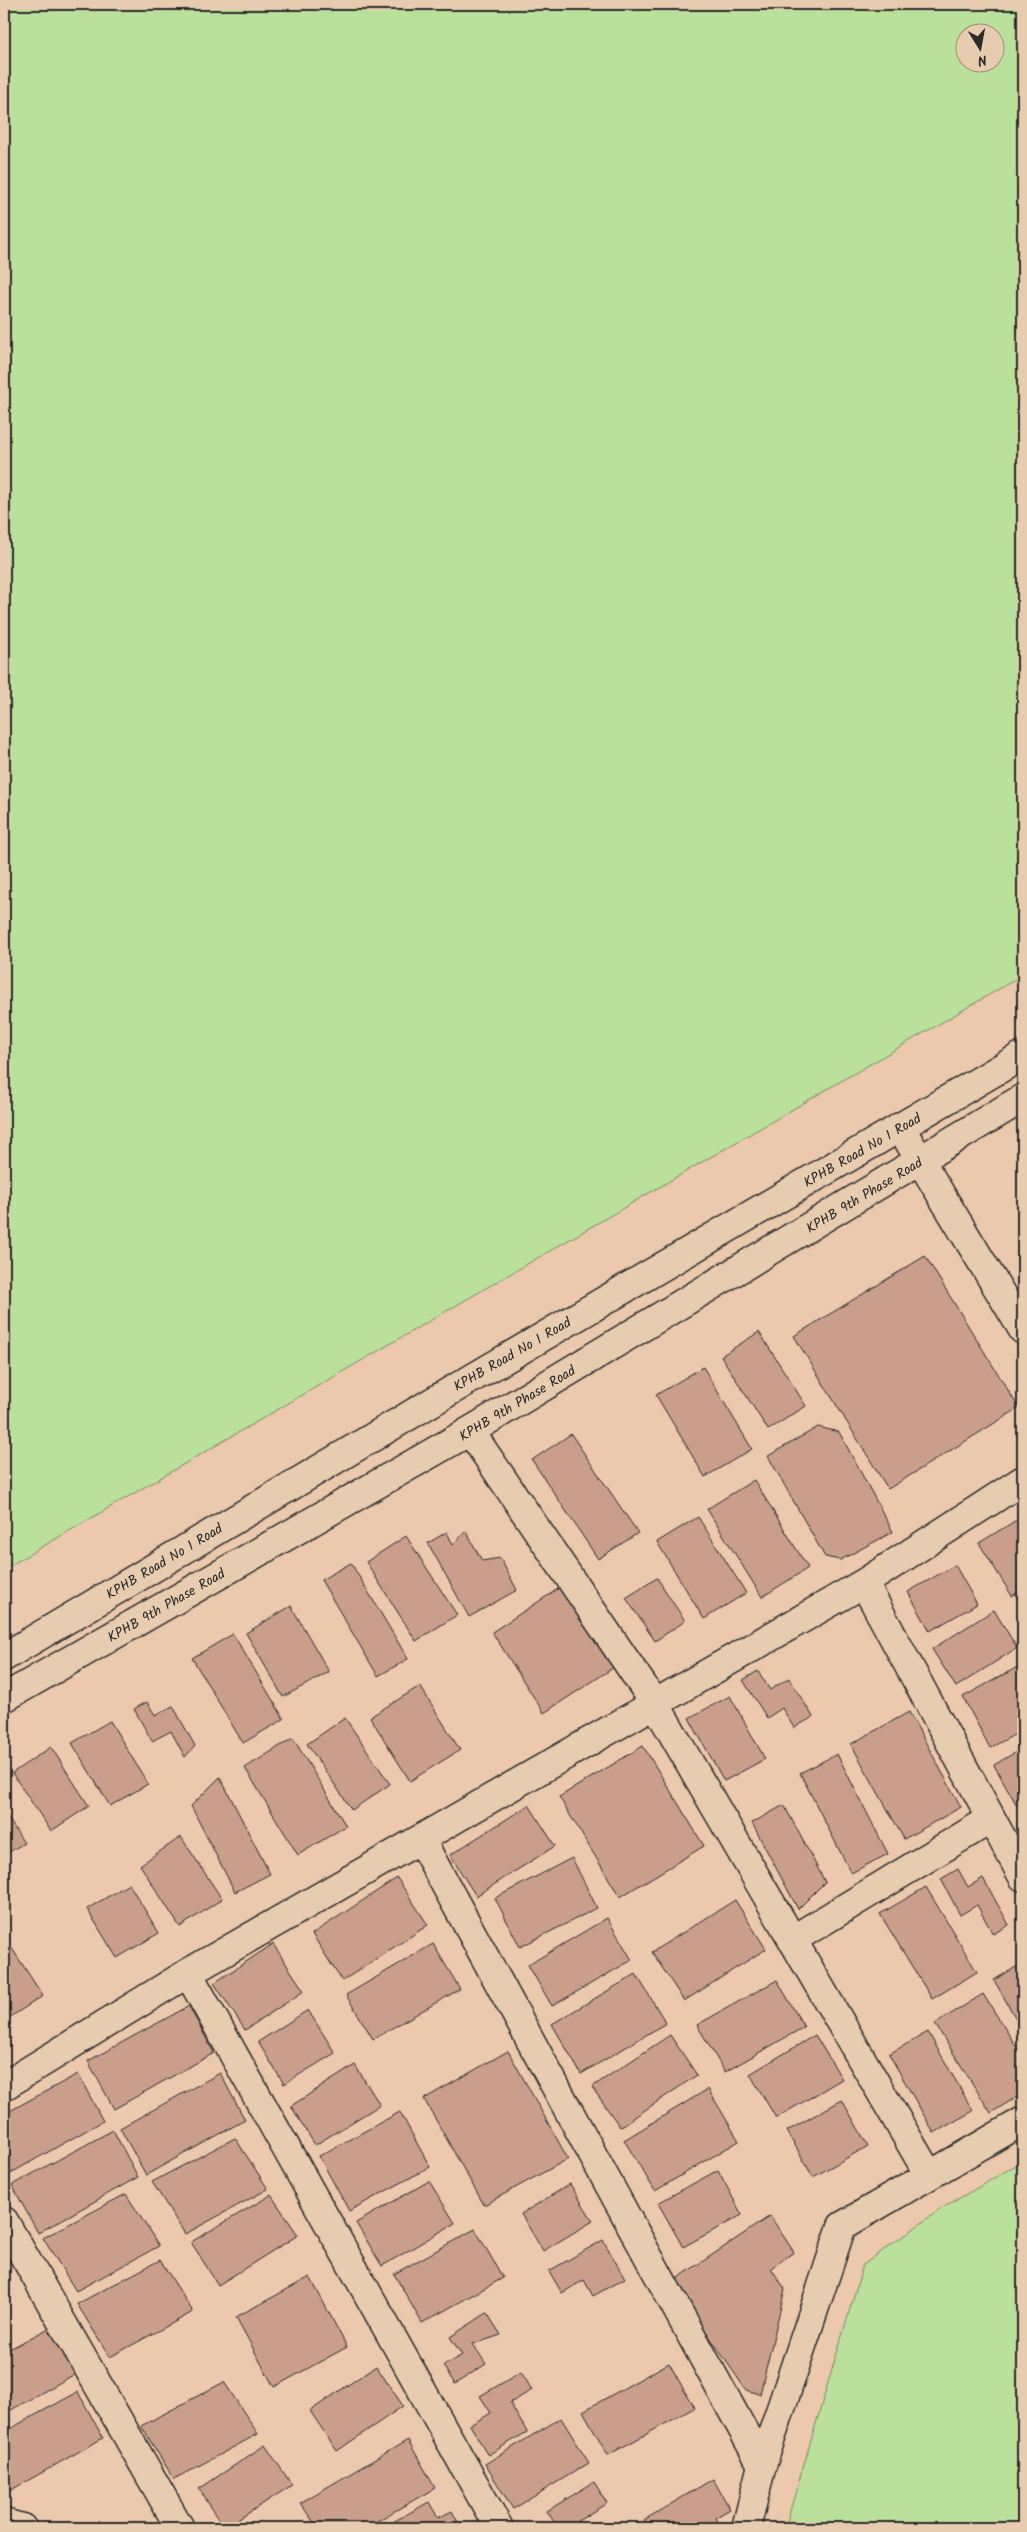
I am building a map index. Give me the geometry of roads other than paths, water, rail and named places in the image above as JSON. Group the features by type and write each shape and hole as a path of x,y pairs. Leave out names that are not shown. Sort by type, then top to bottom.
{"street":[{"name":"KPHB Road No 1 Road","path":"4,1657 447,1392 1023,1055"},
{"name":"KPHB 9th Phase Road","path":"4,1698 470,1431 922,1161 1023,1098"},
{"path":"900,1127 1023,1330"},
{"path":"470,1431 656,1705 929,2175"},
{"path":"4,2086 188,1974 864,1583 1023,1480"},
{"path":"864,1583 1023,1877"},
{"path":"792,1940 992,1819"},
{"path":"421,1840 762,2465"},
{"path":"188,1974 499,2528"},
{"path":"746,2528 762,2465 842,2226 1023,2121"},
{"path":"4,2221 180,2528"},
{"path":"4,2523 22,2528"}]}
